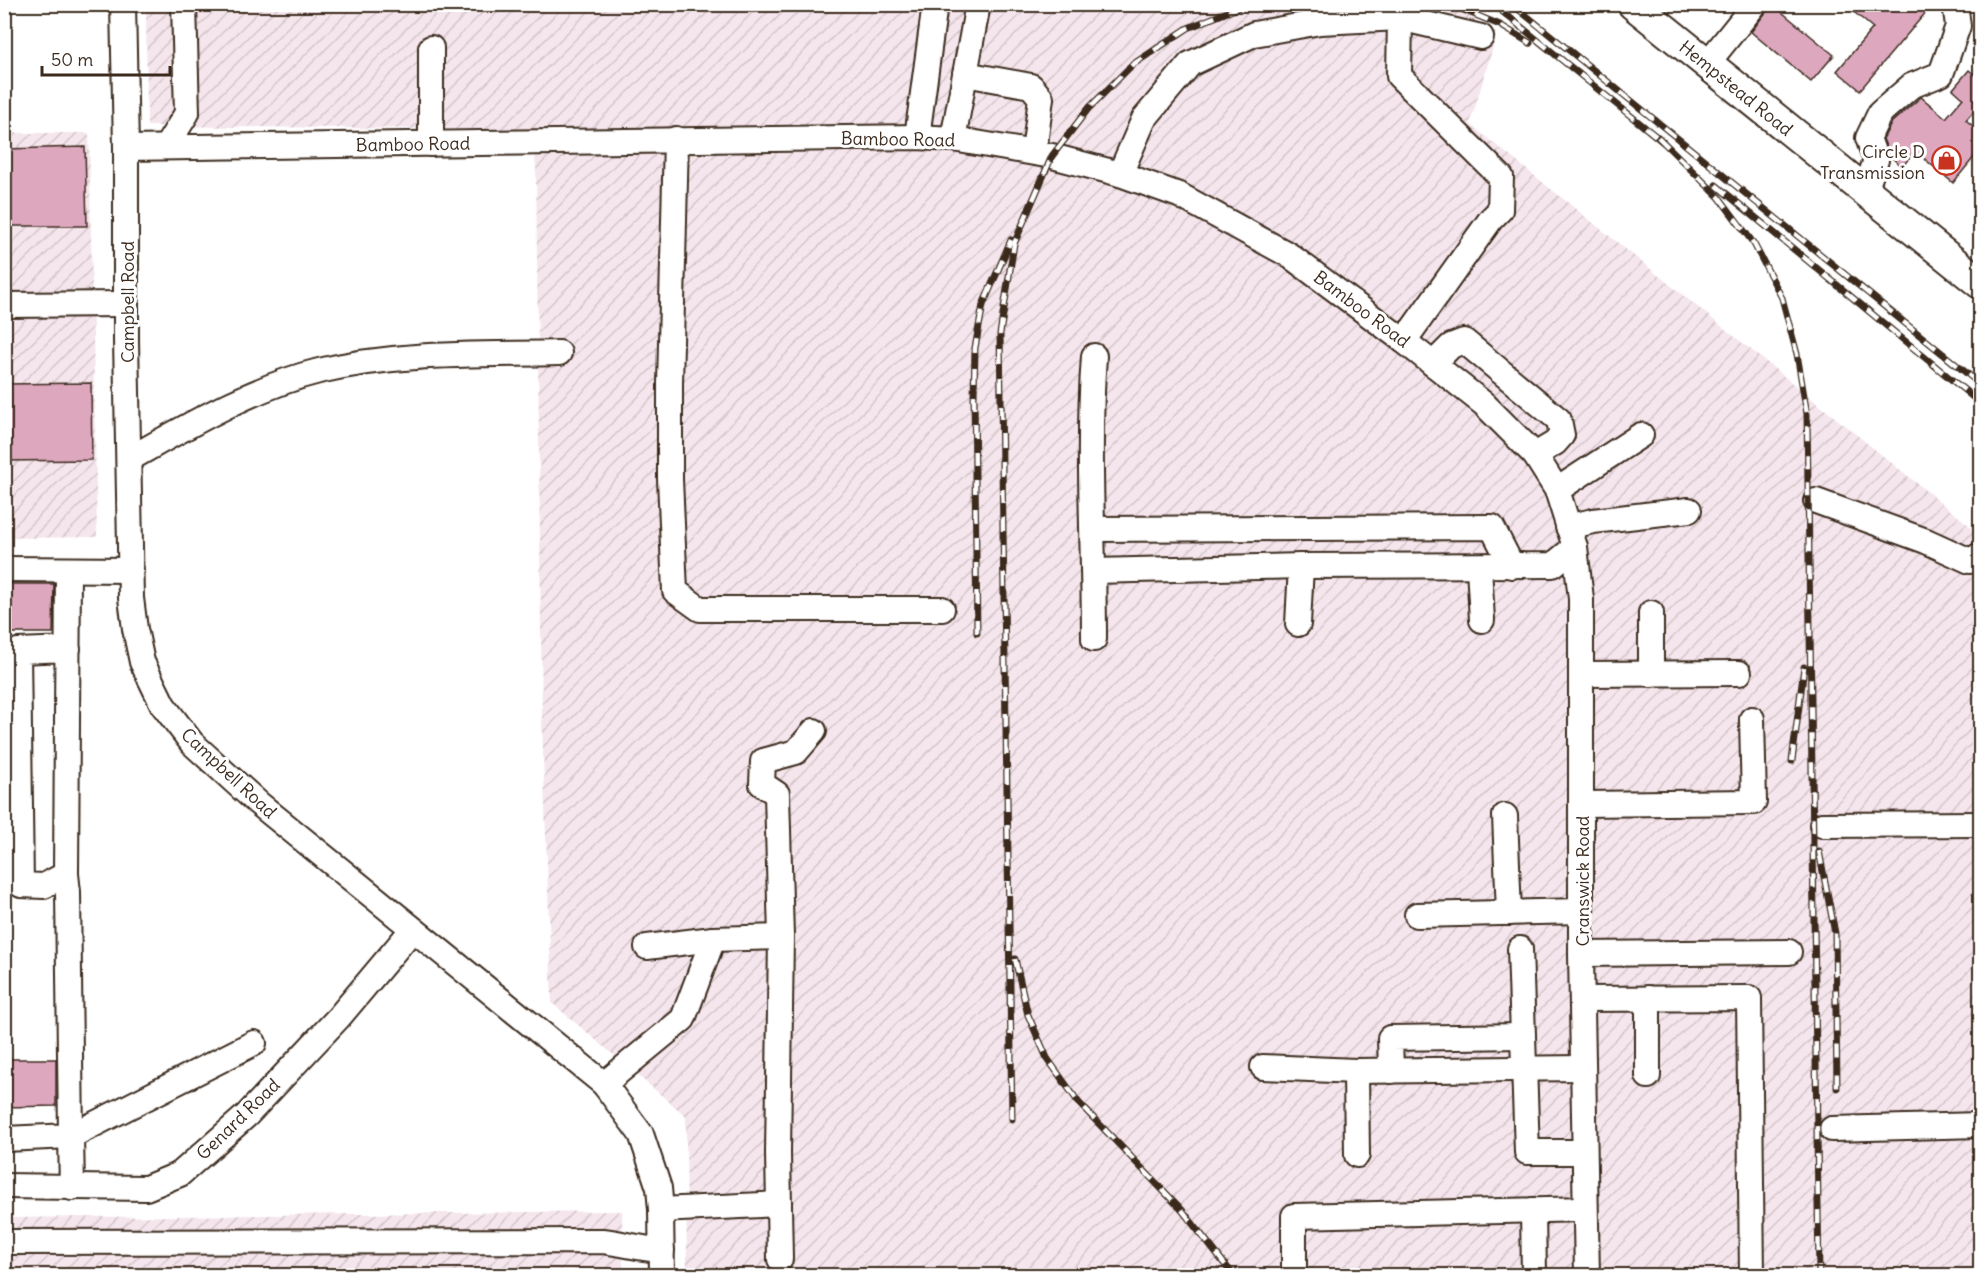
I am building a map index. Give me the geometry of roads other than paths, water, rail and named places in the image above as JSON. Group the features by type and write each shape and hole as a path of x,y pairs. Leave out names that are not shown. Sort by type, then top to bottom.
{"main road":[{"name":"Hempstead Road","path":"1633,4 1980,284"},
{"path":"1948,258 1980,256"}],"street":[{"name":"Campbell Road","path":"123,4 131,570 135,629 142,662 163,705 192,743 258,803 604,1084 641,1134 659,1188 662,1275"},
{"path":"166,147 187,113 184,4"},
{"path":"917,137 935,4"},
{"path":"953,139 978,4"},
{"path":"1706,65 1755,4"},
{"path":"1865,191 1876,159 1868,138 1880,113 1911,86 1941,74 1958,26 1955,4"},
{"path":"1400,18 1400,76 1501,177 1500,210 1491,219 1404,341"},
{"path":"1120,174 1144,119 1190,64 1254,34 1320,22 1400,18 1481,37"},
{"path":"432,48 432,144"},
{"path":"965,74 1031,86 1041,98 1034,152"},
{"name":"Bamboo Road","path":"126,148 917,137 953,139 1034,152 1120,174 1179,195 1289,255 1484,404 1535,455 1557,490"},
{"path":"675,140 670,384 670,479 675,591 700,609 942,609"},
{"path":"4,305 126,304"},
{"path":"1433,364 1451,346 1464,341 1559,420 1562,435 1555,443 1535,455"},
{"path":"129,459 200,419 262,390 317,371 370,361 405,358 559,354"},
{"path":"1094,356 1090,399 1094,639"},
{"path":"1557,490 1641,435"},
{"name":"Cranswick Road","path":"1557,490 1571,537 1581,599 1581,954 1587,1275"},
{"path":"1816,501 1977,562"},
{"path":"1094,571 1301,566 1553,565 1571,537 1593,521 1689,510"},
{"path":"1093,529 1492,527 1512,566"},
{"path":"1298,624 1301,566"},
{"path":"1479,567 1482,620"},
{"path":"4,569 131,570"},
{"path":"68,570 66,874 72,1188"},
{"path":"1651,613 1651,674"},
{"path":"66,874 44,886 21,885 18,651 68,649"},
{"path":"1582,674 1739,673"},
{"path":"1582,804 1754,802 1752,718"},
{"path":"780,1259 778,1204 781,937 777,794 762,784 763,761 796,752 814,731"},
{"path":"1505,816 1509,913"},
{"path":"1822,825 1980,824"},
{"path":"1417,915 1581,911"},
{"name":"Genard Road","path":"4,1186 146,1188 180,1174 247,1115 339,1017 412,930"},
{"path":"647,947 713,939 781,937"},
{"path":"604,1084 683,1018 713,939"},
{"path":"1520,949 1527,1152 1584,1152"},
{"path":"1581,954 1789,952"},
{"path":"1648,998 1648,1076"},
{"path":"1582,999 1749,998 1752,1275"},
{"path":"1391,1071 1390,1038 1523,1036"},
{"path":"4,1139 71,1136 254,1042"},
{"path":"1263,1067 1356,1071 1583,1068"},
{"path":"1356,1071 1357,1155"},
{"path":"1832,1129 1980,1125"},
{"path":"661,1210 778,1204"},
{"path":"1294,1275 1294,1216 1585,1209"},
{"path":"1533,1210 1534,1275"},
{"path":"4,1242 602,1241 618,1242 645,1250 662,1250"}],"railway":[{"path":"1012,1119 1000,334 1014,244 1052,156 1088,109 1132,65 1188,28 1247,4"},
{"path":"1449,4 1500,25 1530,43"},
{"path":"1493,4 1663,142"},
{"path":"1512,4 1980,384"},
{"path":"1658,137 1719,197 1754,244 1782,298 1797,354 1807,414 1819,1276"},
{"path":"1716,185 1980,403"},
{"path":"977,633 975,348 983,305 1011,240"},
{"path":"1792,761 1804,667"},
{"path":"1819,851 1835,933 1837,1088"},
{"path":"1015,959 1028,1015 1047,1058 1079,1103 1182,1210 1234,1276"}],"place":[{"name":"Circle D Transmission","path":"1946,161"}]}
